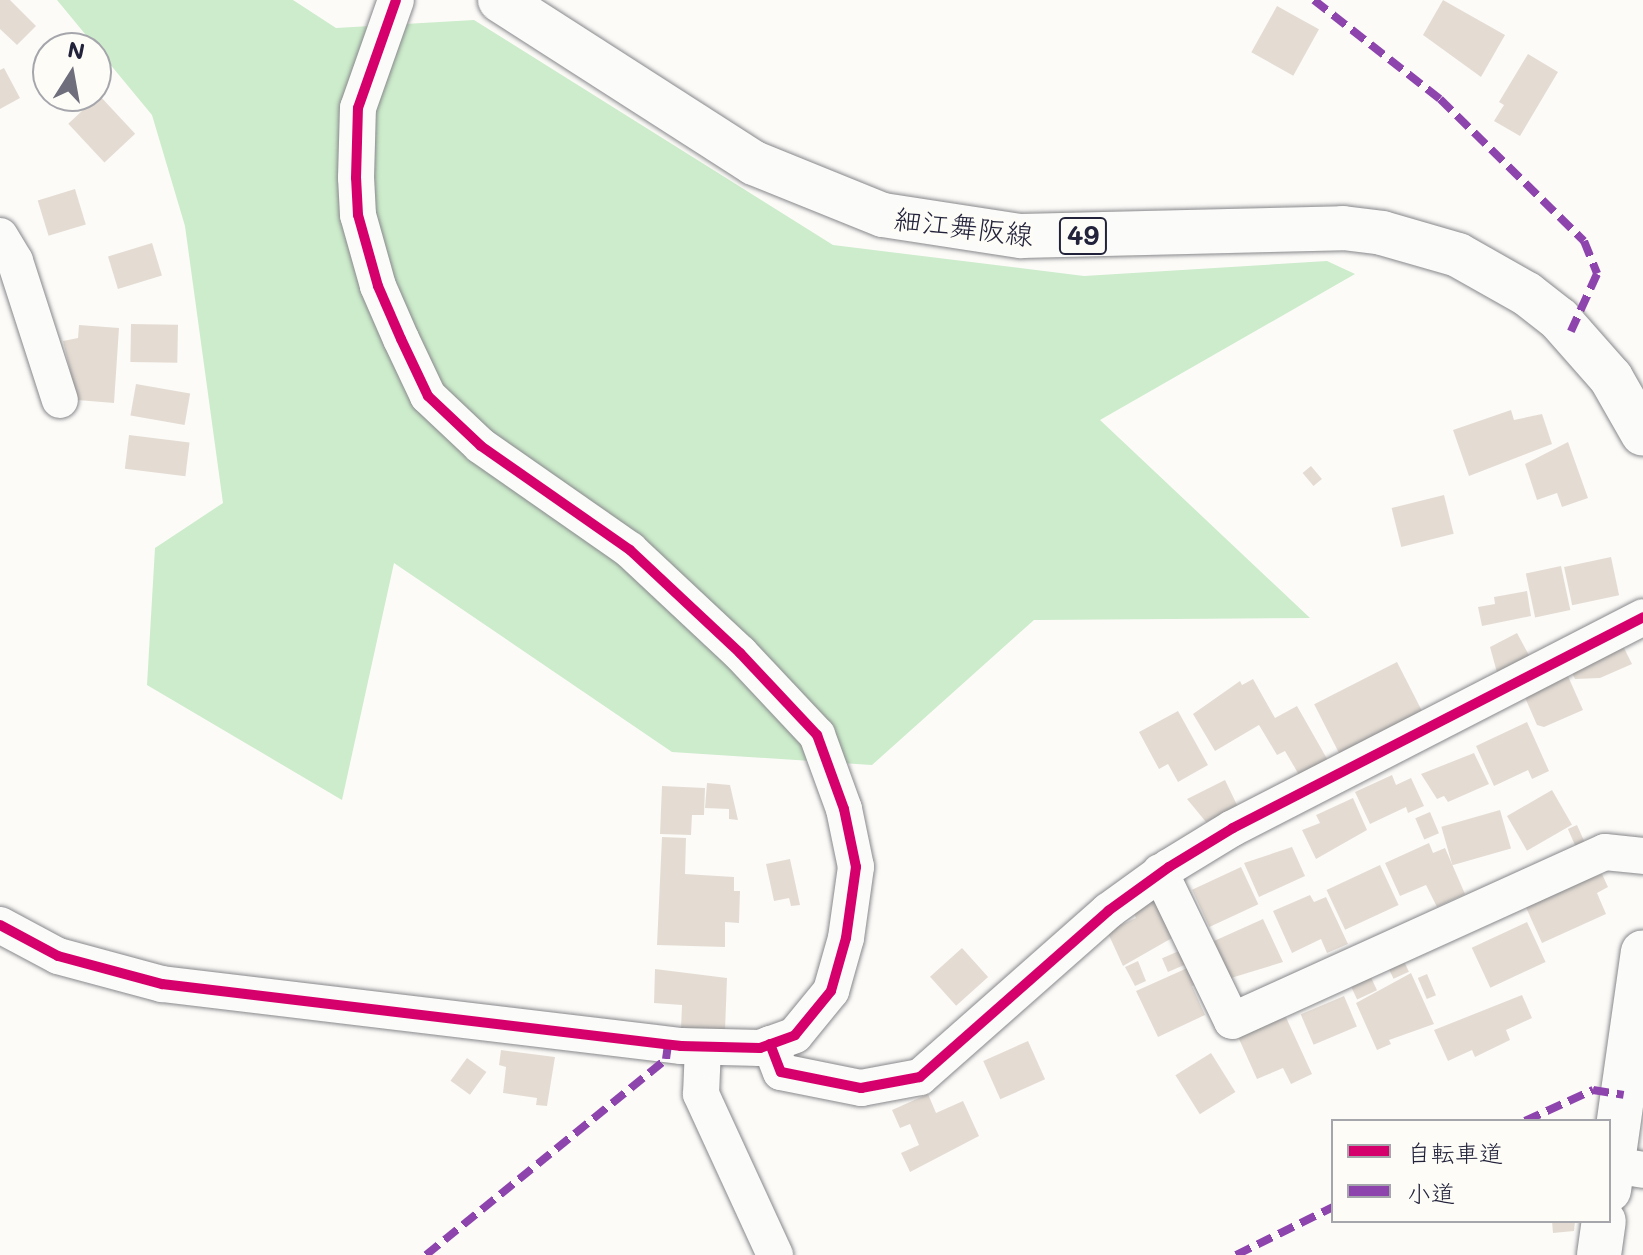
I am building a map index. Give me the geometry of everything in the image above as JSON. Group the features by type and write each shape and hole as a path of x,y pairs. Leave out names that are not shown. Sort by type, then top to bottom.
{"main road":[{"name":"細江舞阪線","path":"500,0 754,163 883,215 1021,236 1343,228 1408,239 1458,255 1527,294 1559,319 1611,378 1643,434"},
{"path":"1622,1175 1643,952"},
{"path":"1599,1255 1604,1223"}],"street":[{"path":"0,925 58,956 162,984 703,1047 770,1044 795,1035 831,991 846,938 856,867 817,735 740,653 630,550 481,446 428,396 378,286 358,215 358,108 396,0"},
{"path":"0,236 15,261 60,400"},
{"path":"770,1044 781,1072 861,1088 920,1077 1160,872 1233,828 1643,617"},
{"path":"1160,872 1232,1021 1605,852 1643,856"},
{"path":"703,1047 701,1094 775,1255"}],"green space":[{"path":"57,0 293,0 336,28 474,20 833,245 1084,276 1327,261 1355,274 1100,420 1310,618 1034,620 872,765 672,752 394,563 342,800 147,685 155,548 223,503 185,226 152,115 112,67 112,32 83,32"}],"building":[{"path":"0,0 10,0 36,26 17,45 0,29"},
{"path":"1443,0 1505,35 1481,77 1423,35"},
{"path":"1277,6 1319,29 1293,76 1251,52"},
{"path":"1528,54 1558,72 1520,136 1494,121 1504,105 1499,102"},
{"path":"4,68 20,98 0,109 0,70"},
{"path":"112,109 135,134 104,162 68,124 81,112 112,112"},
{"path":"75,189 86,224 49,236 38,200"},
{"path":"152,243 162,276 118,289 108,256"},
{"path":"131,324 178,325 177,363 130,362"},
{"path":"79,325 119,328 114,403 77,400 63,341 78,338"},
{"path":"136,384 190,394 185,425 130,416"},
{"path":"1511,410 1514,420 1542,414 1552,444 1469,476 1453,430"},
{"path":"129,435 190,442 185,476 125,469"},
{"path":"1568,442 1588,498 1562,507 1557,493 1537,500 1525,464"},
{"path":"1311,466 1322,479 1314,486 1303,473"},
{"path":"1444,495 1454,534 1401,547 1392,508"},
{"path":"1611,557 1619,595 1572,605 1564,567"},
{"path":"1561,566 1570,610 1535,618 1526,573"},
{"path":"1527,591 1531,616 1482,626 1478,607 1495,604 1494,597"},
{"path":"1517,633 1531,659 1498,676 1490,647"},
{"path":"1621,642 1632,664 1600,678 1575,679 1570,668"},
{"path":"1397,662 1424,715 1341,757 1314,704"},
{"path":"1567,674 1583,710 1544,727 1537,725 1523,693"},
{"path":"1253,679 1275,718 1297,706 1330,764 1302,780 1285,751 1277,755 1259,725 1215,751 1193,714 1240,681 1242,685"},
{"path":"1178,711 1208,765 1178,782 1168,764 1159,769 1139,732"},
{"path":"1527,722 1549,771 1532,779 1528,770 1494,786 1476,746"},
{"path":"1474,753 1489,784 1448,802 1444,796 1437,799 1421,774"},
{"path":"1392,775 1396,785 1411,778 1424,806 1408,813 1406,807 1370,824 1355,792"},
{"path":"1225,780 1238,807 1206,822 1187,799"},
{"path":"707,783 730,785 738,820 729,819 729,809 705,808"},
{"path":"662,786 705,788 704,815 692,815 691,835 660,834"},
{"path":"1552,790 1572,825 1527,851 1507,816"},
{"path":"1353,798 1367,830 1316,859 1302,830 1320,823 1316,815"},
{"path":"1500,810 1511,848 1452,865 1441,827"},
{"path":"1430,812 1439,833 1424,839 1415,818"},
{"path":"1577,825 1586,845 1577,849 1568,829"},
{"path":"662,837 686,838 685,874 734,877 734,891 740,891 739,923 725,922 725,947 657,945"},
{"path":"1429,843 1433,853 1445,848 1465,894 1437,907 1426,885 1400,896 1385,863"},
{"path":"1292,847 1305,876 1259,897 1244,863"},
{"path":"790,859 800,905 791,906 789,898 774,901 766,864"},
{"path":"1380,865 1399,905 1345,930 1327,890"},
{"path":"1241,867 1258,904 1209,927 1192,890"},
{"path":"1602,874 1608,887 1597,893 1606,914 1542,943 1524,903"},
{"path":"1152,895 1172,938 1123,966 1107,931 1136,918 1133,911"},
{"path":"1310,895 1314,902 1326,897 1348,944 1327,953 1321,939 1292,953 1273,911"},
{"path":"1263,919 1283,962 1231,978 1214,941"},
{"path":"1527,922 1546,962 1490,988 1472,948"},
{"path":"962,948 988,977 956,1006 930,977"},
{"path":"1186,948 1192,962 1168,972 1162,958"},
{"path":"1403,959 1409,972 1394,979 1388,966"},
{"path":"1138,961 1146,981 1135,986 1125,967"},
{"path":"1194,965 1202,982 1192,986 1205,1015 1158,1037 1136,991"},
{"path":"655,969 727,978 725,1031 681,1029 682,1005 654,1003"},
{"path":"1369,973 1377,990 1357,1000 1349,982"},
{"path":"1411,973 1434,1024 1389,1040 1391,1044 1377,1050 1356,1003"},
{"path":"1427,974 1436,995 1427,999 1418,978"},
{"path":"1522,995 1532,1018 1506,1030 1510,1040 1475,1057 1472,1050 1448,1061 1434,1030"},
{"path":"1344,996 1357,1026 1314,1045 1301,1014"},
{"path":"1284,1013 1312,1074 1291,1084 1283,1068 1257,1079 1239,1039 1242,1032"},
{"path":"1028,1041 1045,1079 1000,1099 983,1061"},
{"path":"501,1050 555,1057 547,1106 536,1105 537,1098 503,1093 506,1067 499,1065"},
{"path":"1211,1053 1235,1092 1200,1114 1175,1075"},
{"path":"467,1058 486,1072 470,1095 451,1081"},
{"path":"928,1094 936,1113 963,1101 979,1136 910,1172 901,1153 919,1145 910,1124 900,1128 892,1110"},
{"path":"1552,1223 1575,1223 1574,1231 1553,1233"}],"marked path":[{"path":"1314,0 1440,99 1584,241 1597,274 1571,331"},
{"path":"426,1255 666,1059 668,1044"},
{"path":"1529,1119 1593,1090 1624,1095"},
{"path":"1236,1255 1331,1208"}],"cycle path":[{"path":"0,925 58,956 162,984 681,1046 760,1048 795,1035 831,991 846,938 856,867 844,809 817,735 740,653 630,550 481,446 428,396 401,339 378,286 358,215 356,178 358,108 396,0"},
{"path":"770,1044 781,1072 861,1088 920,1077 1108,911 1169,867 1233,828 1643,617"}]}
